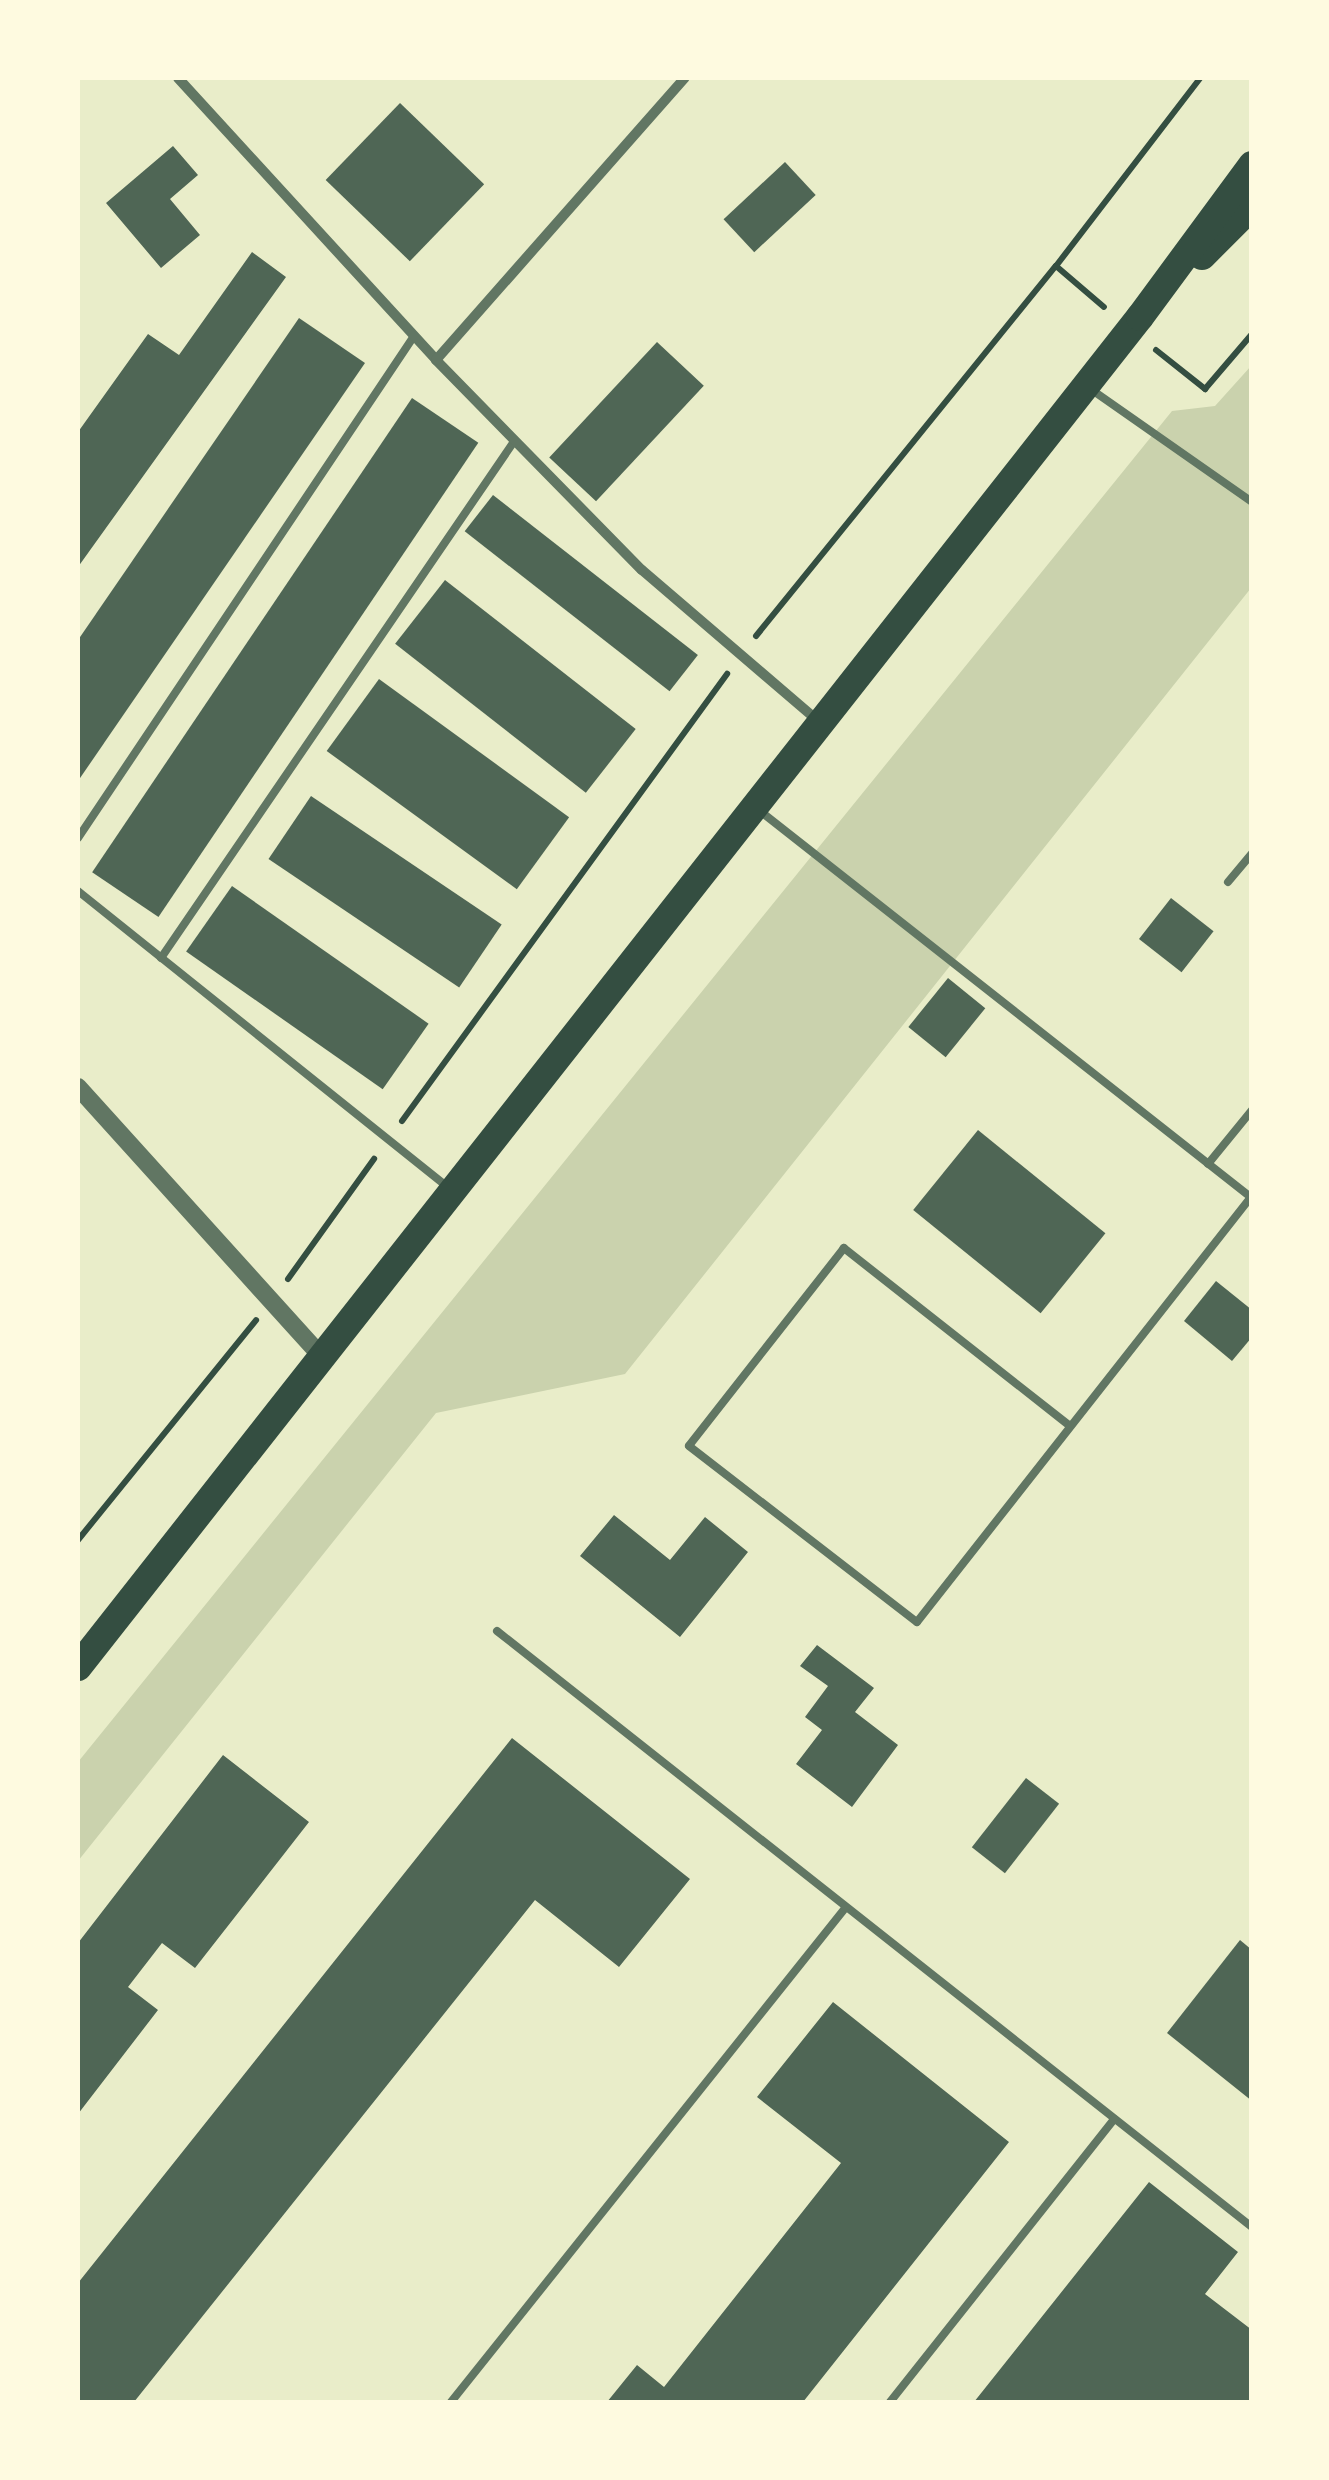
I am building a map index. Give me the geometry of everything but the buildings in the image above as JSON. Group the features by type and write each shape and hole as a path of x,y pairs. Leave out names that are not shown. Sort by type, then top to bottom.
{"highway":[{"path":"78,1667 1140,317 1252,165"},
{"path":"1140,317 1252,206"}],"street":[{"path":"178,78 436,360 642,570 819,722"},
{"path":"436,360 684,78"},
{"path":"78,1087 322,1357"}],"lane":[{"path":"78,838 414,336"},
{"path":"1085,385 1252,502"},
{"path":"161,958 515,440"},
{"path":"754,806 1251,1198 917,1622 689,1446 844,1248 1070,1426"},
{"path":"1228,882 1252,853"},
{"path":"78,891 454,1193"},
{"path":"1208,1164 1252,1110"},
{"path":"497,1630 1252,2228"},
{"path":"450,2402 846,1907"},
{"path":"890,2402 1114,2119"}],"path":[{"path":"78,1540 271,1302 741,654 1056,266 1200,78"}],"green space":[{"path":"1251,366 1251,588 625,1374 436,1413 78,1861 78,1762 1172,411 1215,406"}]}
